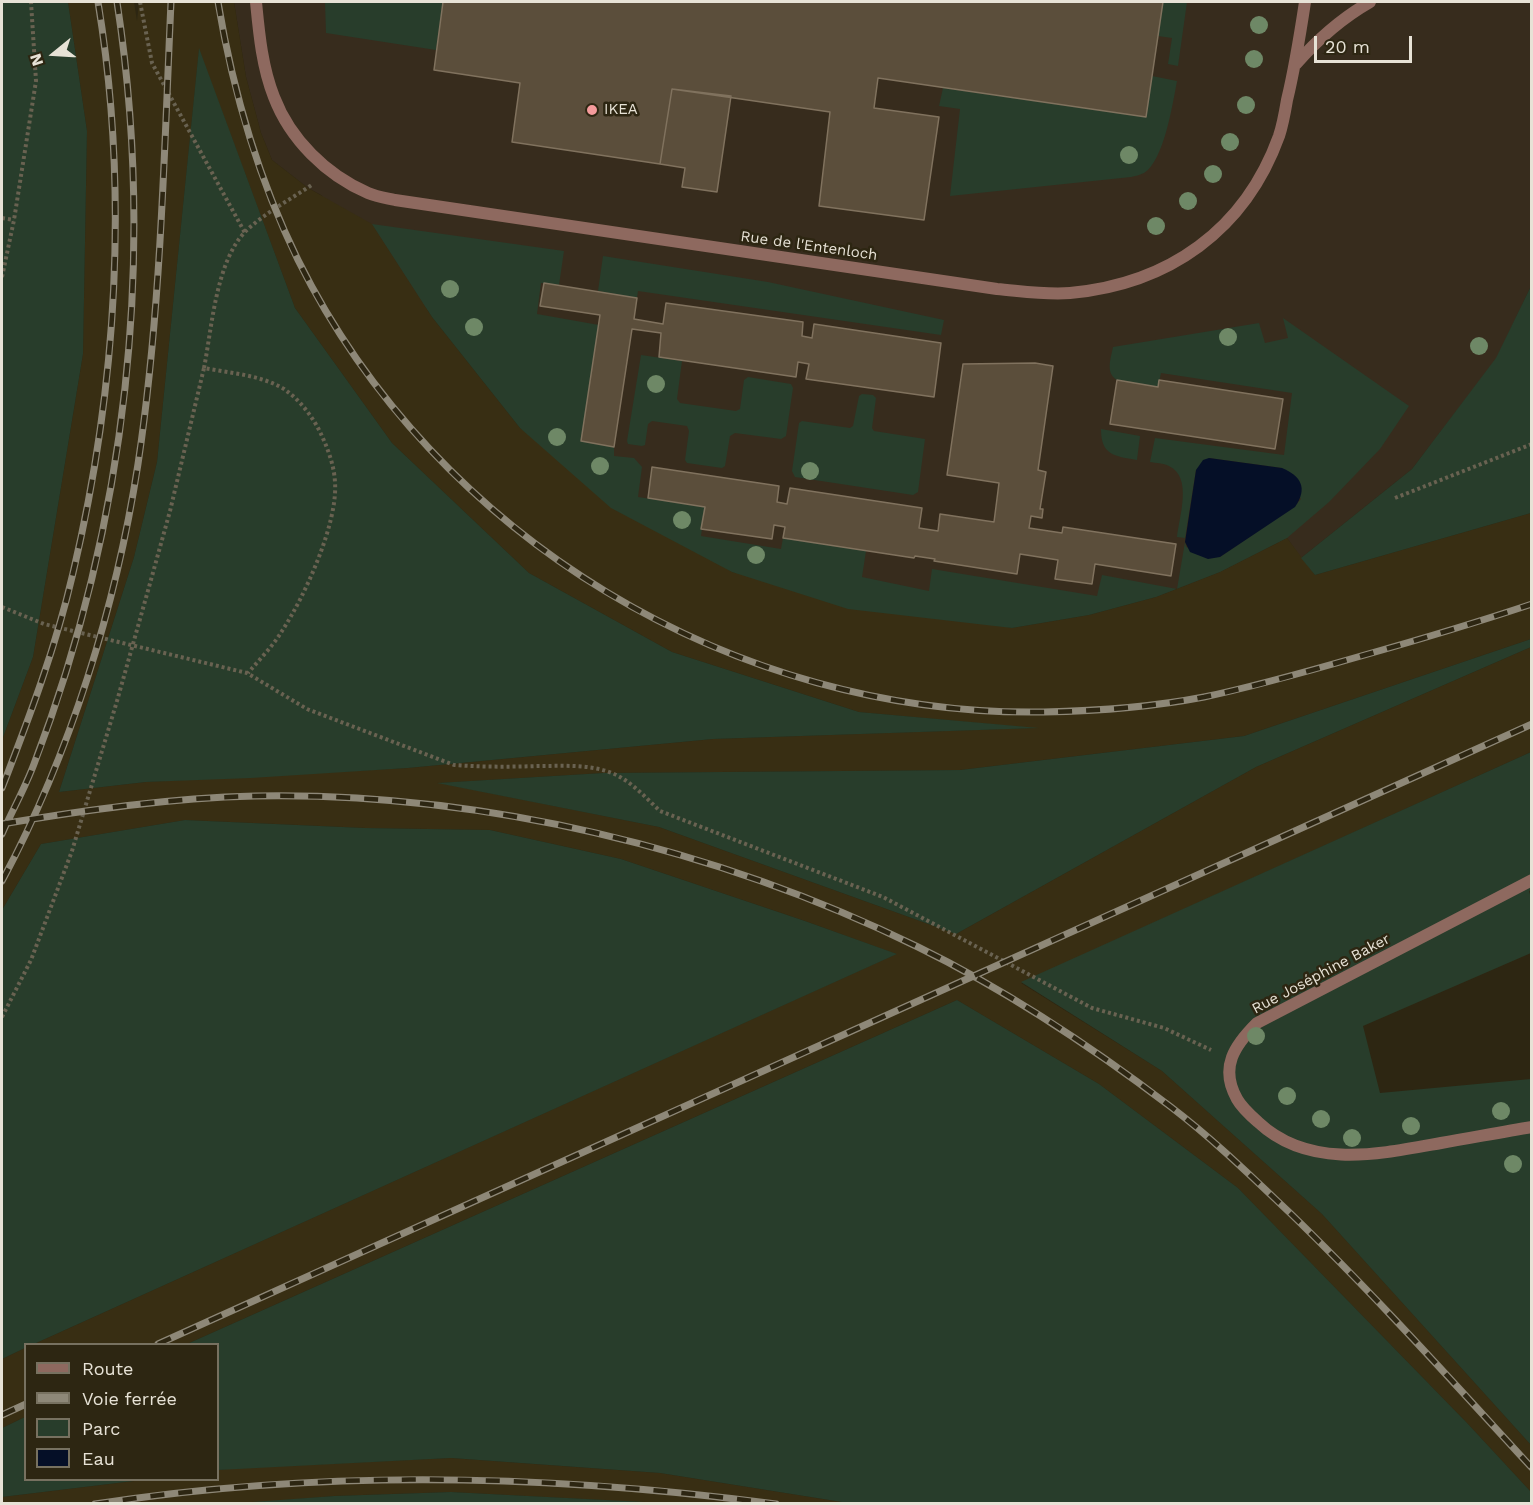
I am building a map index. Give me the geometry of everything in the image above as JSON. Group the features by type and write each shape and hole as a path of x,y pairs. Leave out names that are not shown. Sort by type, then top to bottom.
{"street":[{"name":"Rue de l'Entenloch","path":"256,2 265,65 273,96 287,124 303,145 332,172 371,194 395,200 997,289 1040,293 1068,293 1098,289 1160,269 1192,252 1229,221 1247,200 1265,169 1280,134 1295,65 1305,2"},
{"path":"1295,65 1327,32 1370,2"},
{"name":"Rue Joséphine Baker","path":"1230,1059 1243,1037 1257,1023 1532,880"},
{"path":"1230,1059 1229,1074 1233,1092 1241,1106 1262,1126 1281,1139 1326,1154 1375,1155 1532,1127"}],"path":[{"path":"2,277 14,220 36,81 31,2"},
{"path":"140,2 152,63 244,233"},
{"path":"2,1017 31,960 72,851 117,701 170,511 204,368 222,271 233,247 244,233 261,218 332,172"},
{"path":"2,218 14,220"},
{"path":"204,368 253,377 283,389 303,406 325,442 333,464 336,483 334,511 314,568 282,632 248,673"},
{"path":"1395,498 1532,444"},
{"path":"2,607 44,624 248,673 307,709 454,765 477,767 577,766 613,774 631,784 660,811 883,897 1092,1008 1164,1028 1230,1059"}],"shaded area":[{"path":"68,2 134,2 137,21 139,2 234,2 246,77 261,133 272,160 308,188 372,224 432,317 520,428 732,572 1012,628 1089,615 1156,597 1220,572 1287,538 1315,575 1531,513 1531,639 1244,736 960,770 603,773 440,783 659,827 956,934 1256,767 1531,647 1531,752 1021,983 1162,1071 1322,1214 1531,1445 1531,1492 1468,1424 1238,1188 1099,1084 957,1000 189,1343 36,1343 896,954 621,859 490,830 365,828 185,820 41,844 2,910 2,740 33,657 83,354 87,131","holes":["199,50 295,308 392,443 529,573 672,652 859,712 1032,728 713,739 408,768 146,782 59,792 134,557 157,462"]},
{"path":"234,2 1531,2 1531,286 1497,358 1412,469 1301,558 1287,538 1220,572 1156,597 848,609 611,508 321,195 308,188 272,160 261,133 246,77"},
{"path":"24,1348 24,1417 2,1428 2,1359"},
{"path":"451,1458 660,1473 848,1503 658,1503 451,1492 334,1496 239,1504 2,1504 2,1497 134,1481 219,1481 219,1470"}],"green space":[{"path":"2,2 68,2 87,131 83,354 33,657 2,740"},
{"path":"325,2 443,2 436,50 326,33"},
{"path":"1163,2 1187,2 1178,66 1168,64 1172,38 1158,36"},
{"path":"199,48 295,308 392,443 529,573 672,652 859,712 1039,728 713,739 408,768 146,782 59,792 134,557 157,462"},
{"path":"1152,76 1177,81 1162,144 1157,157 1144,173 1131,177 950,196 960,109 939,106 943,88 1146,117"},
{"path":"372,224 564,251 559,285 541,283 537,314 599,325 581,441 614,447 614,456 634,458 642,467 638,497 705,507 701,536 781,549 783,538 866,551 862,577 929,591 932,569 1097,596 1102,575 1177,589 1089,615 1012,628 848,609 732,572 611,508 520,428 432,317"},
{"path":"603,256 768,282 944,320 941,335 638,291 637,298 598,291"},
{"path":"1531,286 1531,513 1315,575 1301,558 1412,469 1496,358"},
{"path":"1283,318 1409,406 1380,449 1329,502 1287,538 1220,572 1177,589 1185,542 1186,547 1220,557 1295,506 1301,499 1282,468 1209,458 1196,470 1185,538 1177,537 1183,498 1181,479 1169,466 1150,462 1155,438 1284,455 1292,393 1161,373 1158,387 1117,380 1110,369 1113,347 1259,323 1265,343 1288,338"},
{"path":"641,355 682,361 677,399 680,403 736,411 740,409 744,380 748,377 791,384 793,388 786,436 781,439 735,433 730,436 725,466 722,468 687,463 685,460 689,431 687,426 652,421 648,424 645,445 628,444"},
{"path":"873,395 876,398 872,428 874,431 925,439 918,492 913,495 795,477 792,471 799,423 802,421 850,428 853,426 859,396"},
{"path":"1101,429 1140,436 1137,460 1110,453 1103,444"},
{"path":"1531,639 1531,647 1256,767 956,934 659,827 437,783 603,773 960,770 1244,736"},
{"path":"1531,752 1532,890 1529,891 1532,901 1531,953 1363,1026 1380,1093 1531,1079 1531,1445 1322,1214 1162,1071 1021,982"},
{"path":"185,820 365,828 490,830 621,859 897,954 36,1343 24,1343 24,1348 2,1359 2,910 41,844"},
{"path":"957,1000 1099,1084 1238,1188 1468,1424 1531,1492 1531,1503 848,1503 660,1473 451,1458 219,1470 219,1343 189,1343"},
{"path":"24,1417 24,1481 134,1481 2,1497 2,1428"},
{"path":"451,1492 664,1503 239,1503 334,1496"}],"water":[{"path":"1209,458 1282,468 1298,479 1302,488 1295,507 1220,557 1208,559 1190,552 1185,542 1196,470 1203,460"}],"building":[{"name":"IKEA","path":"443,2 1163,2 1146,117 878,78 874,108 939,117 924,220 819,206 830,112 672,89 660,164 512,142 520,83 434,70"},
{"path":"672,89 731,96 717,192 682,187 685,168 660,164"},
{"path":"544,283 637,298 634,319 663,324 666,303 803,322 802,336 812,338 814,324 941,343 934,397 806,379 809,364 798,362 796,377 659,357 661,333 632,329 614,447 581,441 600,315 540,306"},
{"path":"1035,363 1053,366 1038,470 1046,472 1040,509 1043,509 1042,518 1031,516 1029,528 1062,533 1063,527 1176,544 1171,576 1095,564 1092,584 1055,579 1058,560 1020,554 1017,574 934,561 935,559 915,556 914,558 783,538 785,527 774,525 772,539 701,529 705,507 648,498 652,467 779,486 777,502 787,504 790,488 922,508 919,528 938,531 940,514 994,522 999,483 947,475 963,364"},
{"path":"1117,380 1158,387 1159,380 1283,399 1275,449 1110,424"}],"railway":[{"path":"2,788 59,628 88,503 100,432 114,289 115,217 108,73 98,2"},
{"path":"2,834 34,764 66,672 92,579 111,484 125,388 132,291 134,194 128,98 117,2"},
{"path":"2,881 49,782 69,731 103,625 129,518 146,407 157,291 171,2"},
{"path":"218,2 239,102 271,198 298,260 357,359 429,449 513,527 607,592 709,644 816,683 929,705 1044,712 1084,711 1165,703 1244,688 1404,644 1532,604"},
{"path":"160,1343 1532,724"},
{"path":"2,824 128,806 223,797 340,797 426,804 511,816 596,833 679,855 761,881 841,912 918,947 1017,1001 1111,1063 1187,1119 1246,1171 1352,1274 1532,1468"},
{"path":"2,1415 24,1405"},
{"path":"95,1504 265,1485 436,1480 606,1486 776,1504"}],"place":[{"name":"IKEA","path":"592,110"}]}
